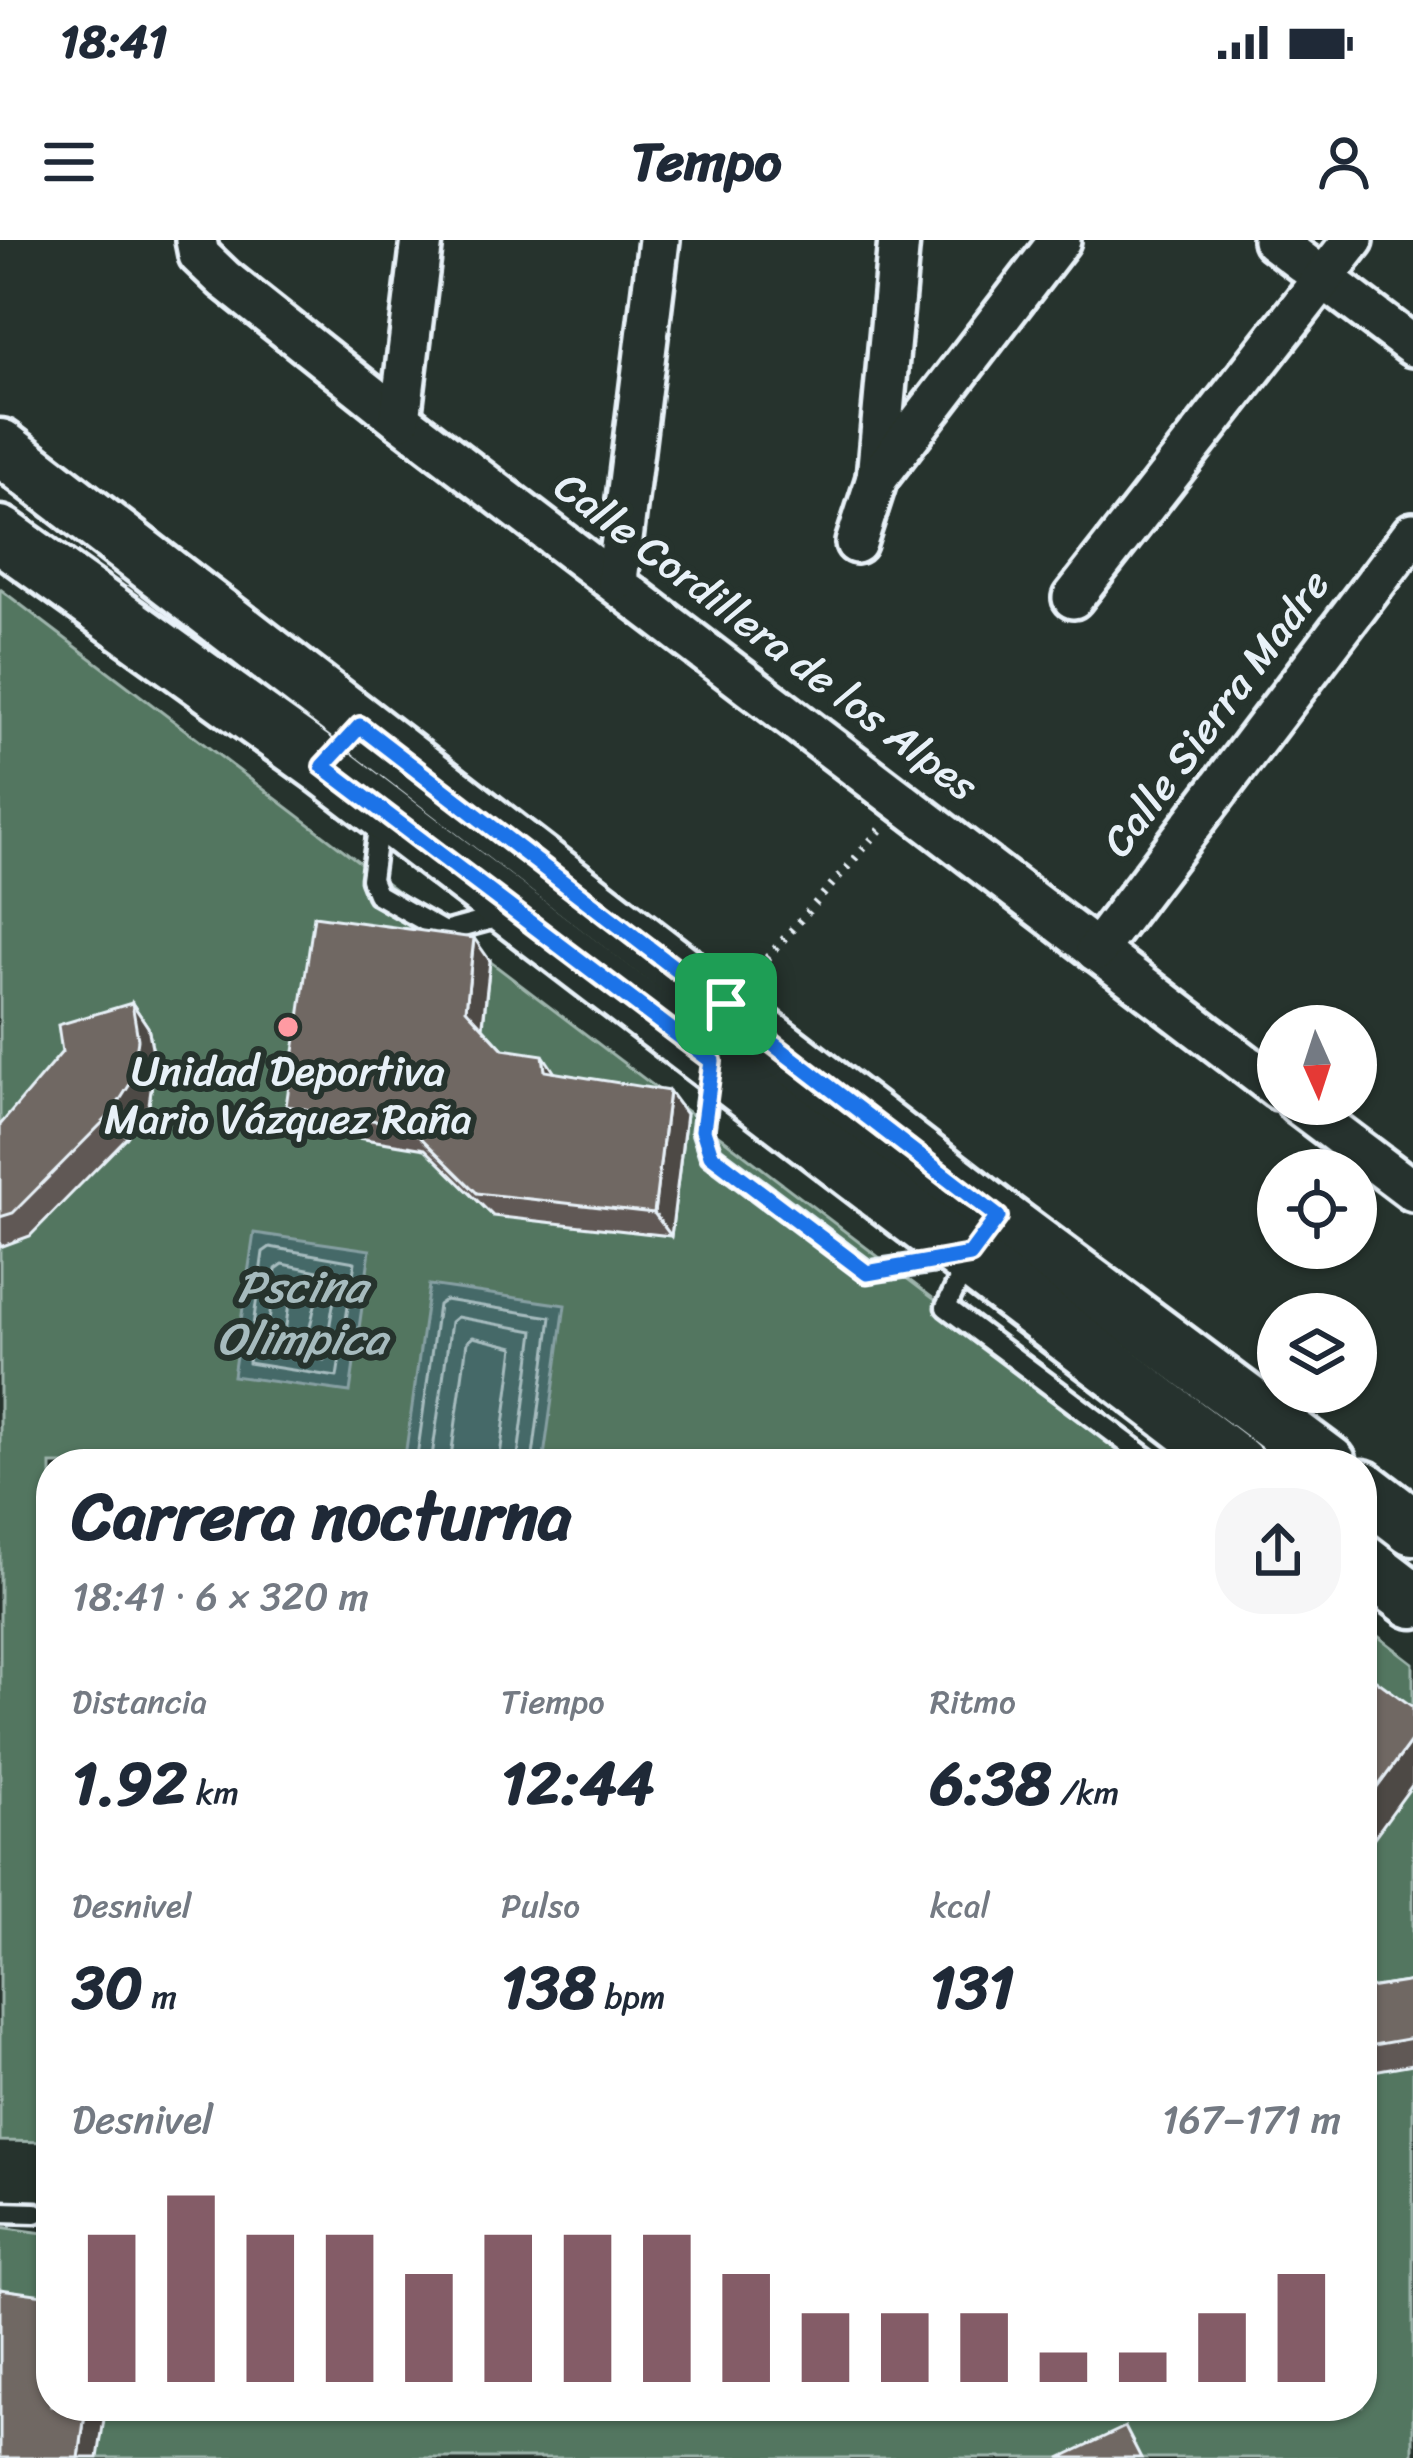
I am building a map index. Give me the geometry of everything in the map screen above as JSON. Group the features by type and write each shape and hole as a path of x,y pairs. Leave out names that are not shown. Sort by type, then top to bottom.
{"street":[{"path":"400,419 422,240"},
{"path":"616,580 659,240"},
{"path":"856,543 877,478 898,240"},
{"path":"877,478 1060,240"},
{"path":"1273,240 1413,346"},
{"path":"1073,598 1353,240"},
{"name":"Calle Cordillera de los Alpes","path":"197,248 400,419 1257,1073"},
{"path":"0,447 726,1004 1220,1449"},
{"name":"Calle Sierra Madre","path":"1096,951 1413,533"},
{"path":"0,534 323,766 712,1061 1306,1449"},
{"path":"323,766 360,726"},
{"path":"428,847 466,805"},
{"path":"532,925 586,894"},
{"path":"1326,1125 1413,1191"},
{"path":"1377,1500 1413,1526"},
{"path":"1377,1572 1413,1600"}],"lane":[{"path":"380,811 371,879 377,894 444,932 532,925"},
{"path":"712,1061 705,1145 867,1273 880,1274 984,1236"},
{"path":"984,1236 946,1307 1134,1449"},
{"path":"0,2212 36,2213"}],"path":[{"path":"726,1004 905,802"}],"green space":[{"name":"Unidad Deportiva Mario Vázquez Raña","path":"0,589 1131,1449 36,1449 36,2142 0,2141"},
{"path":"1377,1635 1413,1663 1413,2458 0,2458 0,2227 36,2232 36,2421 1377,2421"}],"water":[{"name":"Pscina Olimpica","path":"254,1233 370,1250 350,1392 233,1376"},
{"path":"429,1285 565,1305 545,1449 406,1449"}],"building":[{"path":"314,916 474,938 466,1009 503,1049 543,1055 545,1071 669,1091 654,1213 477,1193 409,1126 286,1106"},
{"path":"132,1003 138,1039 132,1081 111,1114 13,1213 0,1217 0,1125 62,1052 58,1025"},
{"path":"1377,1681 1413,1707 1413,1739 1377,1788"},
{"path":"1413,1981 1413,2038 1377,2044 1377,1987"},
{"path":"0,2289 36,2294 36,2421 84,2421 79,2458 0,2458"},
{"path":"1125,2427 1141,2458 1060,2458"}],"place":[{"name":"Unidad Deportiva Mario Vázquez Raña","path":"288,1027"}],"route":[{"path":"360,726 726,1004 998,1217 970,1255 917,1268 867,1273 711,1155 703,1130 712,1061 323,766 360,726"}]}
